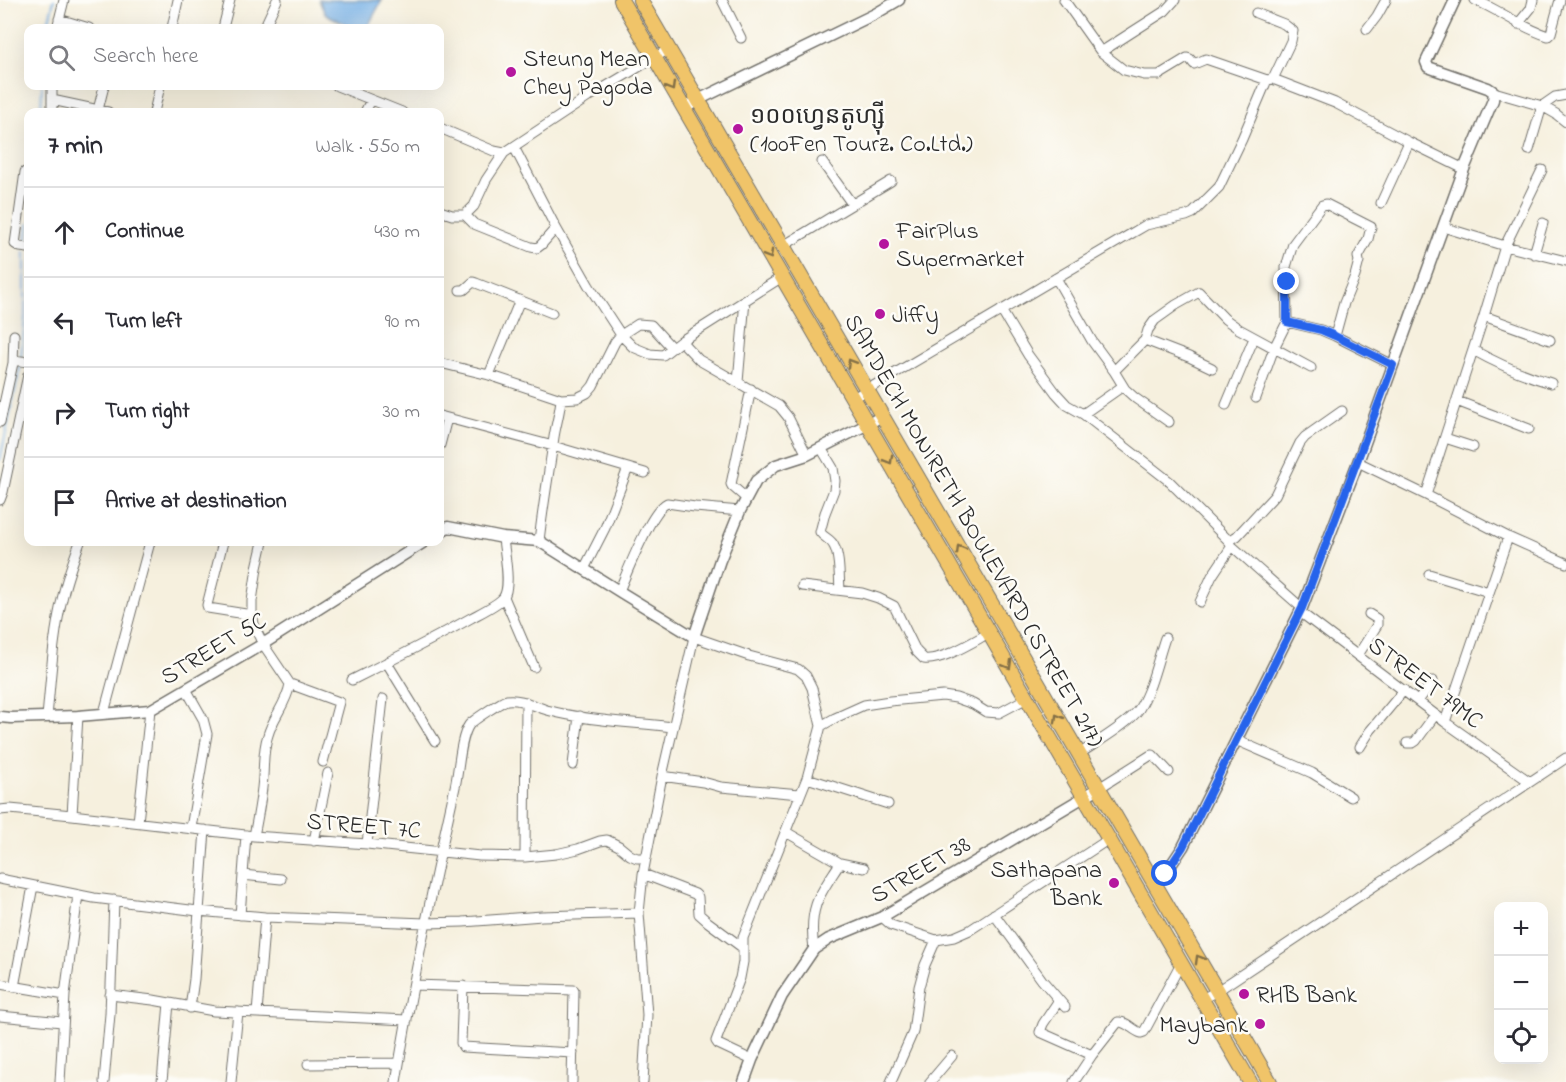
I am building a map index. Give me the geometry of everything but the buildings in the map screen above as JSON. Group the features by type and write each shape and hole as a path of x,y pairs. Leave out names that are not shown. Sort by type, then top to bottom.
{"main road":[{"name":"SAMDECH MONIRETH BOULEVARD (STREET 217)","path":"621,0 1250,1082"},
{"name":"SAMDECH MONIRETH BOULEVARD (STREET 217)","path":"642,1 1270,1082"}],"street":[{"path":"58,24 64,0"},
{"path":"173,24 178,0"},
{"path":"224,24 230,0"},
{"path":"265,24 273,0"},
{"path":"722,0 741,38"},
{"path":"684,108 899,0"},
{"path":"1064,0 1101,52 1124,70 1144,75 1159,75 1188,58 1194,64 1206,59 1335,103 1464,169"},
{"path":"1162,0 1165,11"},
{"path":"1101,52 1165,11 1174,0"},
{"path":"1367,29 1386,0"},
{"path":"1455,0 1426,62 1428,67 1494,92 1542,106 1566,122"},
{"path":"1475,0 1492,7 1518,24 1548,36 1551,33 1560,0"},
{"path":"1518,24 1531,8 1533,0"},
{"path":"853,399 1146,225 1193,213 1219,187 1270,79 1291,41 1293,31 1284,24 1256,13"},
{"path":"444,212 465,215 474,206 486,180 504,153 590,96 669,49"},
{"path":"52,90 52,108"},
{"path":"98,108 103,90"},
{"path":"155,108 159,90"},
{"path":"347,90 392,108"},
{"path":"1154,882 1165,874 1183,847 1301,610 1358,462 1464,169 1493,100 1494,92"},
{"path":"1529,150 1542,106 1555,97 1566,95"},
{"path":"52,100 89,108"},
{"path":"367,108 371,100"},
{"path":"444,130 504,153"},
{"path":"1381,203 1408,142"},
{"path":"514,147 589,286 621,335 633,347 650,354 663,355 681,341 782,277"},
{"path":"822,162 852,204"},
{"path":"1426,495 1505,246 1542,170"},
{"path":"24,178 14,241 16,245 24,248"},
{"path":"783,246 891,181"},
{"path":"1256,398 1274,348 1287,322 1286,267 1293,244 1322,205 1326,204 1371,227 1368,239 1358,257 1355,276 1344,303 1335,336"},
{"path":"465,215 474,224 537,248 556,228"},
{"path":"1534,254 1542,222"},
{"path":"1443,227 1566,261"},
{"path":"1056,278 1092,342 1123,386 1134,398 1169,422"},
{"path":"460,290 464,290 473,282 552,313"},
{"path":"1114,371 1145,340 1155,320 1198,292 1225,319 1254,338 1311,368"},
{"path":"489,375 520,300"},
{"path":"738,382 745,300"},
{"name":"STREET 79MC","path":"1001,310 1028,355 1067,405 1083,414 1169,481 1230,544 1301,610 1444,722 1530,782"},
{"path":"1484,316 1550,340"},
{"path":"1287,322 1321,330 1393,365"},
{"path":"444,364 489,375 561,399 577,398 587,393 593,386 615,342 621,335 638,324 651,326 672,348"},
{"path":"0,422 21,361 14,334"},
{"path":"1226,405 1254,338"},
{"path":"1145,340 1212,368"},
{"path":"681,341 699,360 779,406 788,417 807,454"},
{"path":"1473,350 1498,364 1551,383"},
{"path":"1083,414 1123,386"},
{"path":"746,498 731,484 751,389"},
{"path":"0,500 24,394"},
{"path":"539,541 544,496 561,399"},
{"path":"1456,401 1529,429"},
{"path":"1200,602 1230,544 1275,495 1300,443 1342,411"},
{"path":"643,1082 647,1015 639,913 643,874 662,776 694,637 720,560 740,511 756,481 776,465 821,448 882,416"},
{"path":"444,417 645,473"},
{"path":"1445,438 1473,447"},
{"path":"821,448 833,468 835,482 820,532 834,545 840,590"},
{"path":"1358,462 1508,537 1566,563"},
{"path":"584,569 604,528 628,468"},
{"path":"619,591 642,540 656,513 664,504 740,511"},
{"path":"444,528 539,541 694,637 749,656 798,669 812,688 821,726 807,778 743,938 740,978 716,1041 752,1060"},
{"path":"1444,722 1508,537"},
{"path":"503,538 507,570 504,597 534,668"},
{"path":"47,717 62,597 78,546"},
{"path":"104,713 149,546"},
{"path":"222,546 207,608 252,615"},
{"path":"262,546 256,568 252,615 262,644 290,684 339,702 323,762"},
{"name":"STREET 5C","path":"0,717 78,716 150,710 262,644 418,546"},
{"path":"1429,574 1489,592"},
{"path":"802,586 862,593 894,606 916,651 924,659 931,660 944,655 989,633"},
{"path":"352,680 435,639 504,597"},
{"path":"1358,655 1377,625 1377,619 1370,614"},
{"path":"1079,754 1105,738 1138,711 1147,695 1165,638"},
{"path":"387,663 435,741"},
{"path":"1418,701 1433,681"},
{"path":"240,915 243,875 250,836 260,805 264,752 274,718 286,697 290,684"},
{"path":"186,689 203,719 207,734 190,828"},
{"path":"1360,747 1370,731 1404,690"},
{"path":"821,726 864,705 890,701 943,696 974,704 986,712 999,713 1027,698"},
{"path":"367,844 383,699"},
{"path":"396,1082 440,851 456,784 464,737 470,723 500,703 509,700 526,702 552,711 579,716 673,727"},
{"path":"525,857 526,702"},
{"path":"138,822 150,710"},
{"path":"1407,743 1416,741 1435,715"},
{"path":"72,815 78,716"},
{"path":"573,765 579,716"},
{"path":"1236,740 1312,773 1351,798"},
{"name":"STREET 38","path":"744,1082 782,996 814,949 829,939 882,916 1151,755 1169,772"},
{"path":"1202,999 1566,758"},
{"path":"314,841 328,773"},
{"path":"662,776 741,790 800,794"},
{"path":"807,778 888,804"},
{"name":"STREET 7C","path":"0,810 72,815 250,836 367,844 480,856 525,857 556,854 607,840 630,855 646,858"},
{"path":"190,1008 205,830"},
{"path":"786,832 840,863 864,868"},
{"path":"882,916 891,925 936,940 954,937 970,930 1109,839"},
{"path":"814,949 812,933 816,904 840,863"},
{"path":"643,874 695,894 698,897 699,914 743,948"},
{"path":"243,875 281,879"},
{"path":"0,879 78,895 198,911 265,917 426,923 639,913"},
{"path":"14,987 33,886"},
{"path":"60,1082 64,995 78,895"},
{"path":"104,1082 114,900"},
{"path":"994,914 1062,1004 1043,1024 1040,1032 1092,1055"},
{"path":"256,1013 265,917"},
{"path":"891,1082 913,1032 919,987 925,965 936,940"},
{"path":"1074,1082 1092,1055 1120,1021 1141,1034 1144,1032 1181,963"},
{"path":"0,984 64,995"},
{"path":"414,986 574,990 572,1082"},
{"path":"463,986 461,1043 463,1047 573,1053"},
{"path":"110,995 214,1011 407,1020"},
{"path":"162,1082 169,1003"},
{"path":"231,1082 238,1012"},
{"path":"0,1016 62,1022"},
{"path":"930,1082 952,1056"},
{"path":"308,1064 399,1063"}],"water":[{"path":"319,0 382,0 369,24 346,24 325,14"}],"waterway":[{"path":"48,24 54,0"},
{"path":"41,108 42,90"},
{"path":"21,357 24,327"},
{"path":"0,460 21,363"}],"place":[{"name":"Steung Mean Chey Pagoda","path":"511,72"},
{"name":"១០០ហ្វេនតូហ្ស៊ី (100Fen Tourz. Co.Ltd.)","path":"738,129"},
{"name":"FairPlus Supermarket","path":"884,244"},
{"name":"Jiffy","path":"880,314"},
{"name":"Sathapana Bank","path":"1114,883"},
{"name":"RHB Bank","path":"1244,994"},
{"name":"Maybank","path":"1260,1024"}],"route":[{"path":"1165,874 1183,847 1302,608 1393,365 1321,330 1287,322 1287,282"}]}
